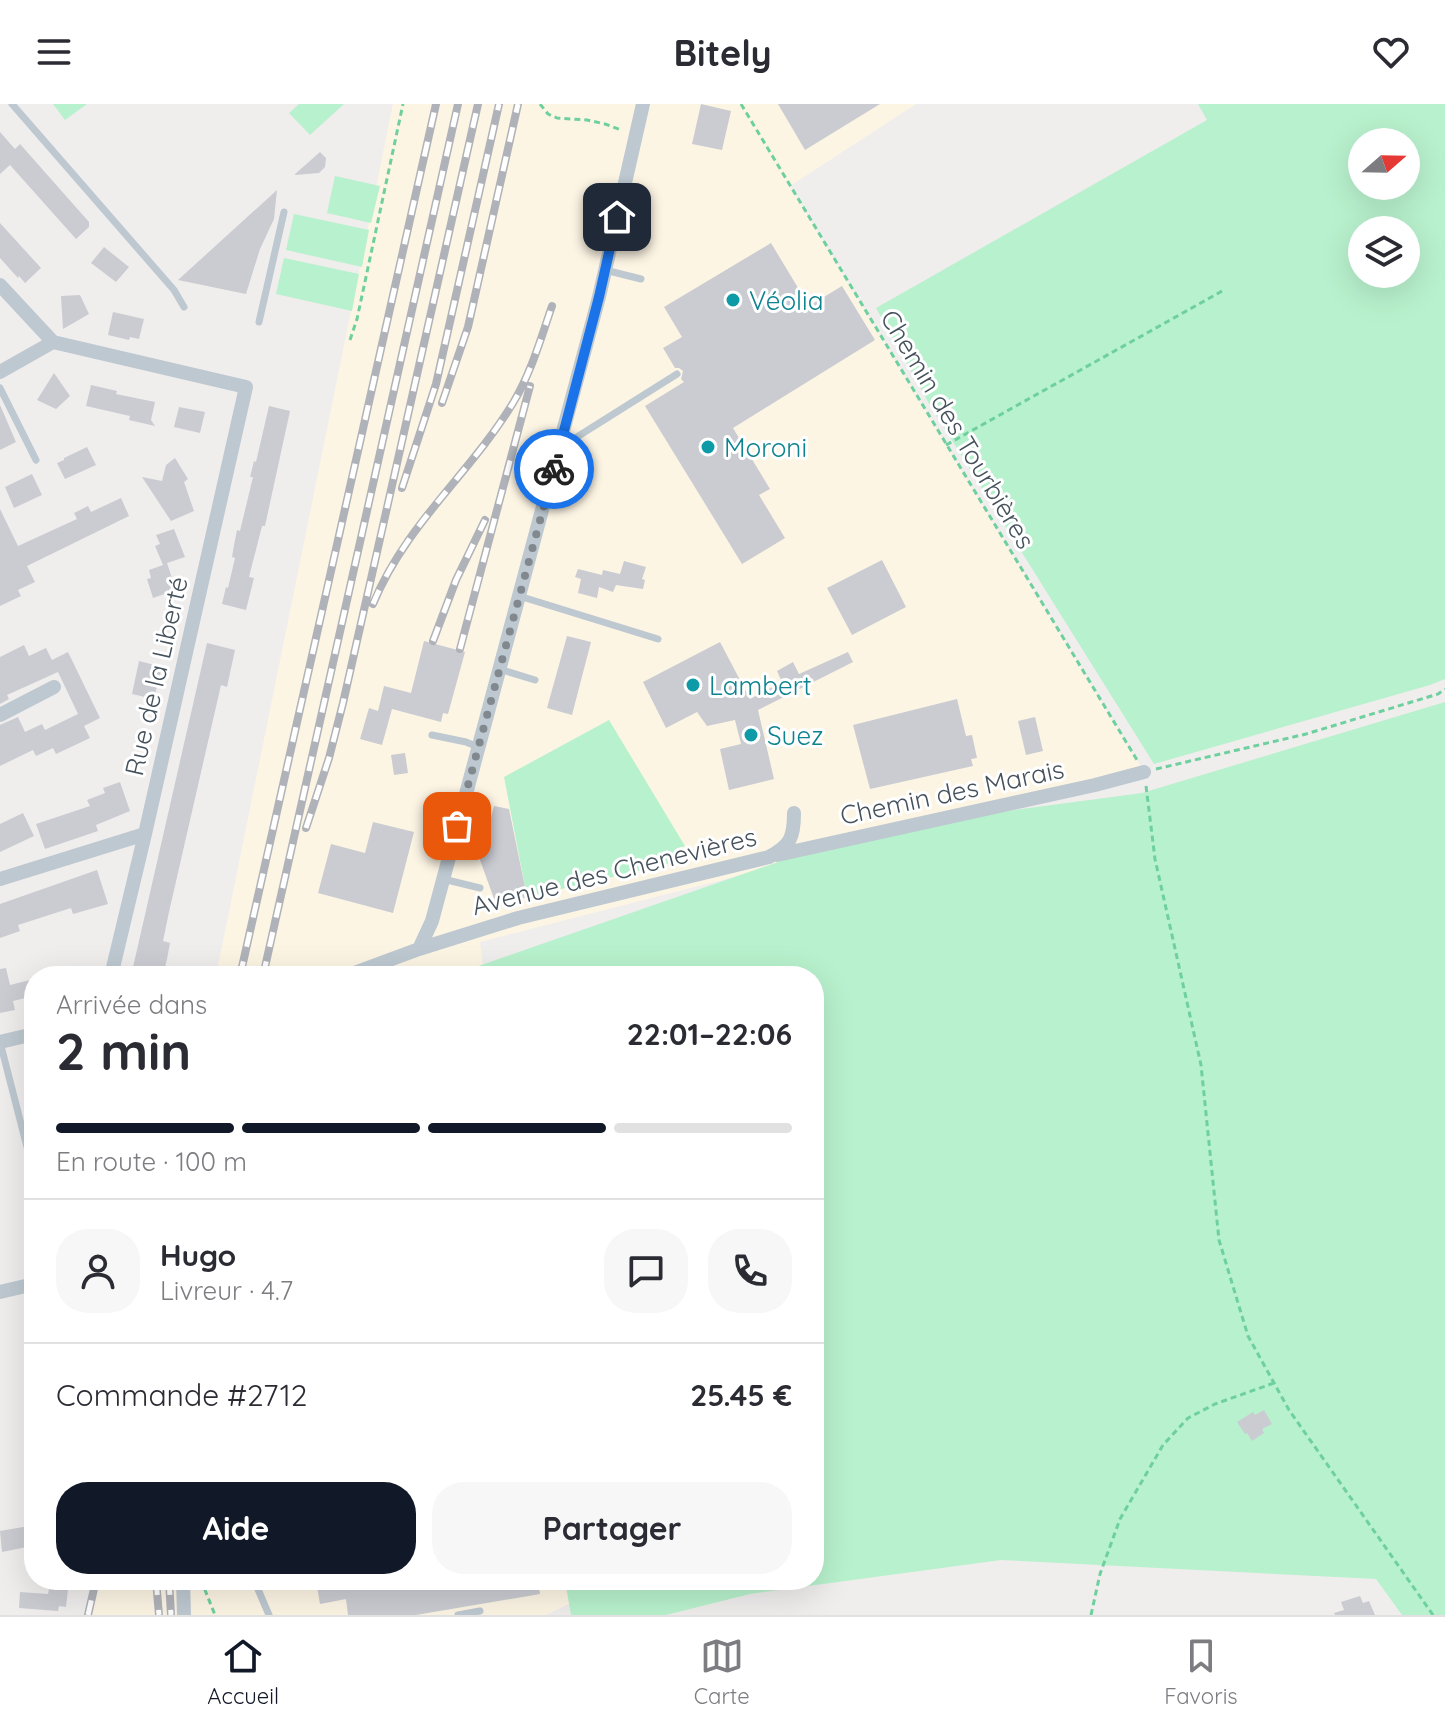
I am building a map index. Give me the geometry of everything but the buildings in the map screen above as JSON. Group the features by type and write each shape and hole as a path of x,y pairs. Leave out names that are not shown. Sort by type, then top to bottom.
{"street":[{"name":"Avenue des Chenevières","path":"419,949 432,921 559,448 605,270 643,104"},
{"path":"0,285 53,342 0,372"},
{"name":"Rue de la Liberté","path":"53,342 246,387 113,966"},
{"path":"0,715 54,687"},
{"name":"Chemin des Marais","path":"769,857 1144,772"},
{"name":"Avenue des Chenevières","path":"373,966 518,918 769,857 790,841 794,813"},
{"path":"0,879 145,834"},
{"path":"0,1042 24,1036"},
{"path":"0,1292 24,1286"},
{"path":"183,1590 184,1615"}],"lane":[{"path":"12,104 174,290 184,307"},
{"path":"259,322 284,212"},
{"path":"605,270 641,279"},
{"path":"559,448 677,374"},
{"path":"0,388 36,460"},
{"path":"519,596 658,639"},
{"path":"499,669 535,680"},
{"path":"432,735 478,747"},
{"name":"Avenue des Chenevières","path":"443,879 480,888"},
{"path":"0,1042 24,1135"},
{"path":"258,1590 269,1615"},
{"path":"458,1615 480,1611"}],"path":[{"path":"350,340 403,104"},
{"path":"540,104 548,114 557,118 605,124 635,137"},
{"name":"Chemin des Tourbières","path":"741,104 1144,772"},
{"path":"946,445 1224,290"},
{"path":"1433,1615 1289,1410 1248,1336 1219,1240 1201,1065 1155,859 1144,772 1306,734 1438,694 1445,689"},
{"path":"1091,1615 1100,1574 1120,1519 1163,1445 1188,1418 1215,1404 1274,1383"},
{"path":"205,1590 215,1615"}],"shaded area":[{"path":"393,104 916,104 790,186 1144,772 480,942 483,966 218,966"},
{"path":"91,1590 567,1590 569,1604 546,1615 86,1615"}],"green space":[{"path":"53,104 87,104 65,120"},
{"path":"299,104 344,104 310,135 289,113"},
{"path":"1198,104 1445,104 1445,679 1154,764 928,402 876,308 1207,120"},
{"path":"335,176 380,186 371,223 327,213"},
{"path":"294,214 369,230 362,267 286,250"},
{"path":"284,258 359,274 352,311 276,294"},
{"path":"1445,702 1445,1615 1402,1615 1376,1579 1001,1560 824,1584 824,966 479,966 873,829 1142,793"},
{"path":"609,720 685,846 677,850 677,862 527,897 504,777"},
{"path":"567,1590 780,1590 750,1594 666,1615 571,1615"}],"railway":[{"path":"242,966 436,104"},
{"path":"265,966 458,104"},
{"path":"306,828 343,703 478,104"},
{"path":"402,488 436,384 499,104"},
{"path":"442,403 468,327 518,104"},
{"path":"373,604 387,575 420,524 477,454 513,403 530,368 552,306"},
{"path":"460,649 530,386"},
{"path":"433,641 456,580 485,520"},
{"path":"88,1615 94,1590"},
{"path":"157,1590 159,1615"},
{"path":"170,1590 171,1615"}],"way so far":[{"path":"457,826 554,469"}],"place":[{"name":"Véolia","path":"733,300"},
{"name":"Moroni","path":"708,447"},
{"name":"Lambert","path":"693,685"},
{"name":"Suez","path":"751,735"}],"route":[{"path":"554,469 617,217"}]}
